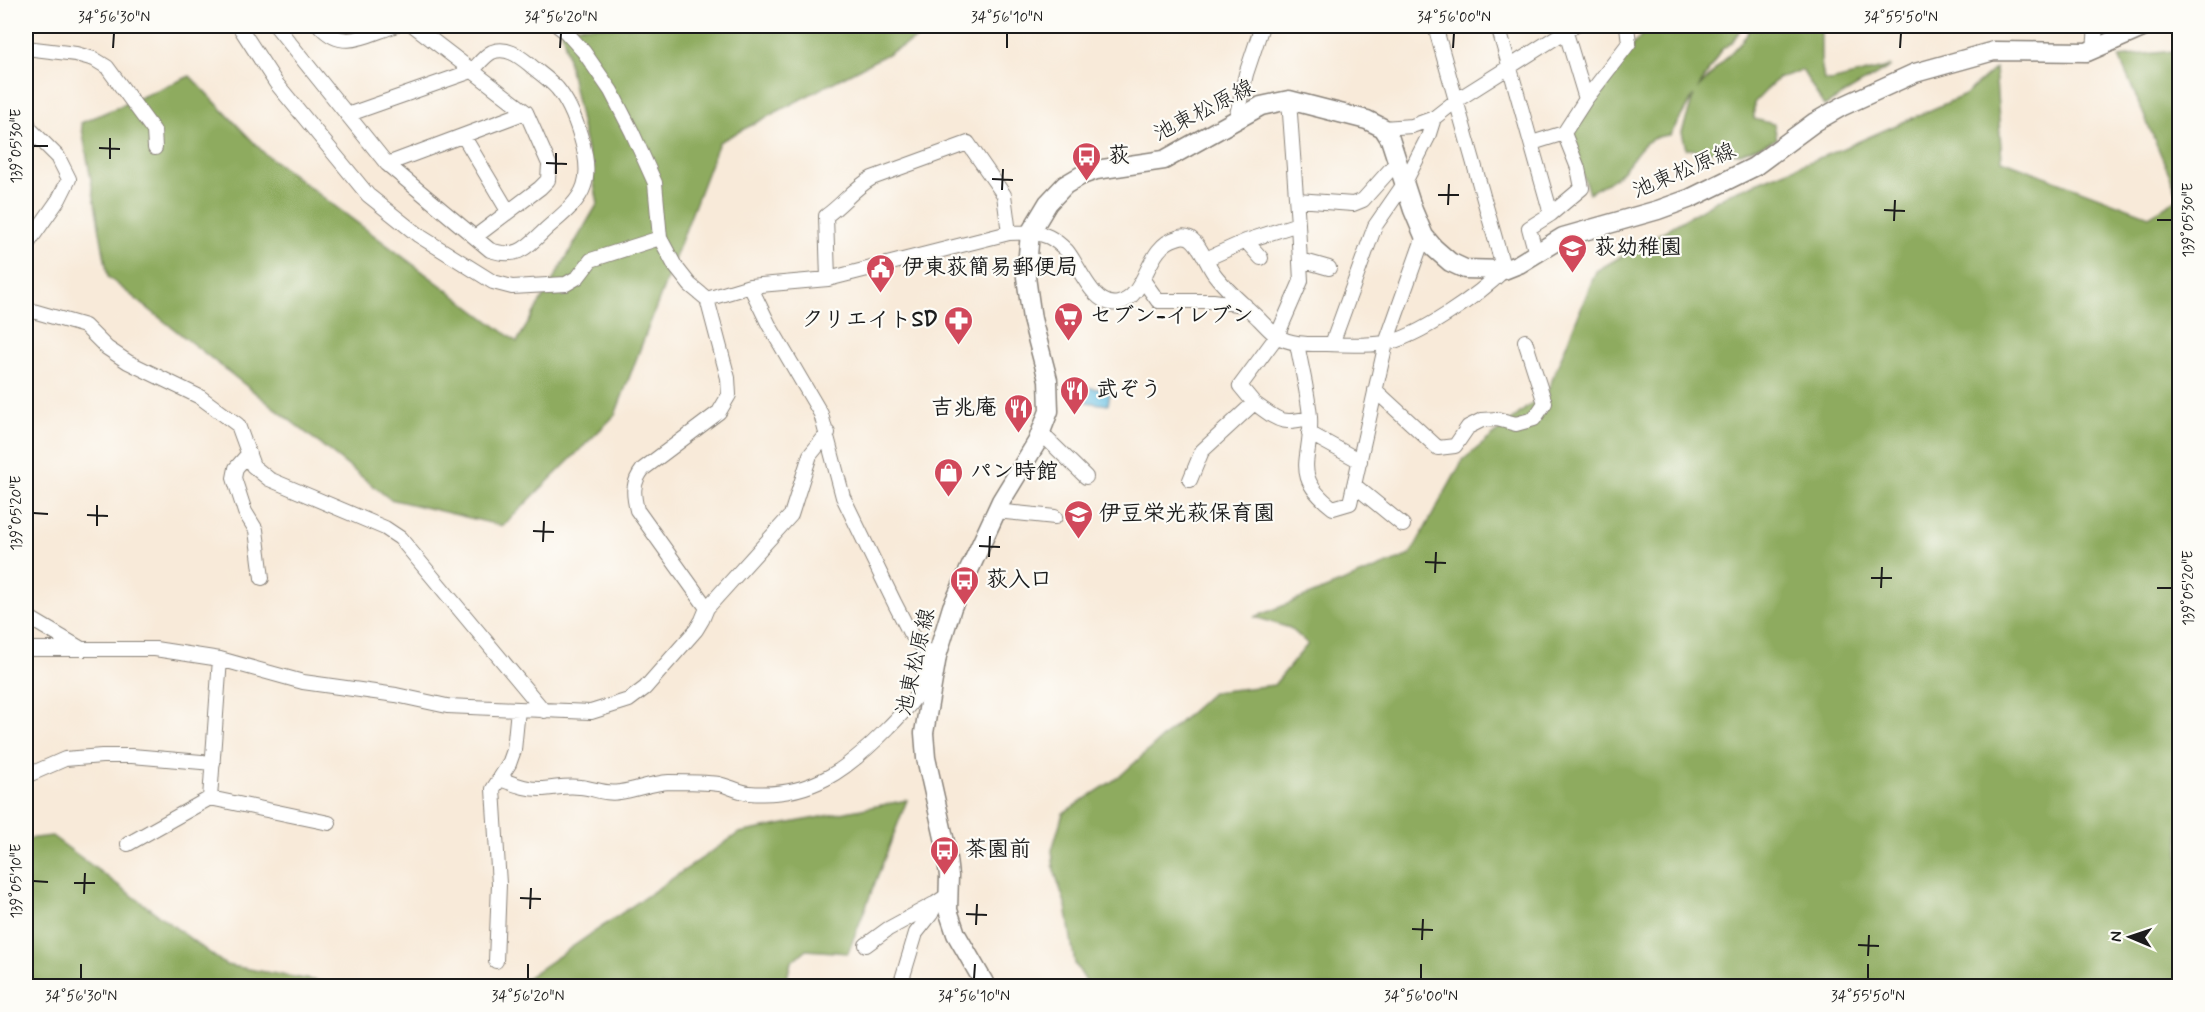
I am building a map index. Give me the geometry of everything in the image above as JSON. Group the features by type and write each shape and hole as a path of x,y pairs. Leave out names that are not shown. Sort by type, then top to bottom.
{"main road":[{"name":"池東松原線","path":"986,987 956,934 942,899 949,876 945,842 926,758 924,734 937,656 952,608 996,511 1041,433 1049,411 1048,380 1032,319 1026,277 1030,233 1048,203 1065,185 1096,170 1164,160 1261,106 1288,99 1367,120 1383,128 1390,139 1424,236 1440,255 1465,269 1504,270 1519,264 1563,237 1658,210 1691,198 1754,167 1815,122 1843,106 1915,73 1994,51 2079,52 2094,50 2147,26"}],"street":[{"path":"239,26 276,83 368,195 418,235 493,282 512,288 566,284 578,277 591,260 660,238"},
{"path":"276,26 347,115 387,164 490,250 504,255 520,252 576,200 584,187 587,166 581,137 569,107 557,87 518,55 509,51 493,51 472,71 347,115"},
{"path":"320,26 335,38 346,41 394,26"},
{"path":"414,26 526,112 549,164 548,180 540,188 475,237"},
{"path":"558,26 578,45 611,91 632,132 655,183 660,238 675,266 690,285 707,299 728,378 729,395 719,412 643,469 635,479 633,496 637,510 707,608"},
{"path":"1236,119 1246,74 1262,26"},
{"path":"707,299 750,286 828,279 1009,233 1030,233 1048,237 1061,245 1100,298 1112,303 1125,301 1143,280 1156,253 1164,243 1183,236 1192,239 1216,276 1277,336 1297,343 1332,344 1386,343 1403,338 1451,310 1504,270 1435,26"},
{"path":"1498,26 1551,214"},
{"path":"1532,143 1564,133 1586,99 1629,43 1627,26"},
{"path":"2094,50 2096,26"},
{"path":"1383,128 1412,126 1434,118 1457,100 1568,28 1586,99"},
{"path":"26,48 76,54 94,59 107,67 154,131 156,148"},
{"path":"1288,99 1299,224 1301,281 1277,336 1240,386 1254,403 1281,421 1288,423 1310,418"},
{"path":"387,164 526,112"},
{"path":"1332,344 1375,226 1404,184 1428,137 1434,118"},
{"path":"26,147 29,143 28,124"},
{"path":"26,246 59,199 69,179 58,157 28,124"},
{"path":"1536,254 1529,228 1551,214 1582,188 1576,161 1564,133"},
{"path":"464,136 508,211"},
{"path":"828,279 826,216 861,184 872,178 968,143 1004,195 1009,233"},
{"path":"1297,200 1353,204 1363,200 1397,162"},
{"path":"1206,259 1246,241 1299,224"},
{"path":"1297,343 1310,418 1304,471 1320,498 1333,508 1350,503 1386,343 1424,236"},
{"path":"1246,241 1261,258"},
{"path":"1301,260 1329,268"},
{"path":"1143,280 1158,301 1213,301 1245,305"},
{"path":"750,286 769,325 816,406 828,433 843,497 895,604 910,633 927,652 937,656"},
{"path":"26,309 85,326 107,348 128,362 200,397 238,425 253,466 269,479 385,528 400,538 544,711"},
{"path":"1375,390 1438,448 1455,446 1468,427 1482,420 1497,419 1516,424 1534,419 1545,403 1524,341"},
{"path":"1190,480 1202,451 1254,403"},
{"path":"26,649 154,649 220,659 303,682 396,695 447,706 591,711 629,700 662,672 696,630 707,608 791,515 810,455 828,433"},
{"path":"1041,433 1086,477"},
{"path":"1309,433 1360,461"},
{"path":"249,453 236,468 234,478 245,512 255,530 262,578"},
{"path":"1354,485 1403,525"},
{"path":"996,511 1055,517"},
{"path":"26,616 80,648"},
{"path":"500,779 523,787 541,789 582,787 602,793 618,793 667,782 719,784 748,793 791,792 806,789 829,778 876,741 916,698 925,659 937,656"},
{"path":"210,798 220,659"},
{"path":"496,961 499,884 493,789 510,764 514,750 518,710"},
{"path":"26,776 65,759 102,756 132,756 213,764"},
{"path":"128,844 210,798 329,823"},
{"path":"866,945 888,929 942,899"},
{"path":"900,987 916,933 942,899"}],"green space":[{"path":"561,26 941,26 719,142 615,415 503,526 390,499 108,277 81,123 190,76 265,154 517,342 598,203"},
{"path":"1652,26 1743,26 1732,42 1721,50 1698,89 1746,36 1751,26 1827,26 1821,31 1821,61 1824,80 1831,81 1891,66 1824,106 1802,70 1777,79 1754,103 1754,119 1774,124 1777,139 1741,153 1686,149 1682,132 1694,95 1670,135 1659,137 1645,144 1617,176 1589,193 1570,138 1573,130 1619,62"},
{"path":"2173,51 2180,53 2179,197 2119,57"},
{"path":"1995,68 2002,160 2149,216 2179,198 2179,986 1089,986 1075,964 1066,906 1054,870 1052,850 1063,813 1119,777 1213,692 1274,685 1308,644 1290,628 1255,617 1410,555 1463,460 1548,390 1596,271 1728,194 1839,150 1965,95"},
{"path":"907,800 848,953 806,950 791,962 785,986 515,986 739,833"},
{"path":"52,836 226,965 345,986 26,986 26,839"}],"water":[{"path":"1075,385 1110,391 1108,405 1072,400"}],"place":[{"name":"荻","path":"1087,182"},
{"name":"荻幼稚園","path":"1573,274"},
{"name":"伊東荻簡易郵便局","path":"881,294"},
{"name":"セブン-イレブン","path":"1069,342"},
{"name":"クリエイトSD","path":"959,346"},
{"name":"武ぞう","path":"1075,416"},
{"name":"吉兆庵","path":"1018,434"},
{"name":"パン時館","path":"949,498"},
{"name":"伊豆栄光萩保育園","path":"1078,540"},
{"name":"荻入口","path":"965,606"},
{"name":"茶園前","path":"944,876"}]}
